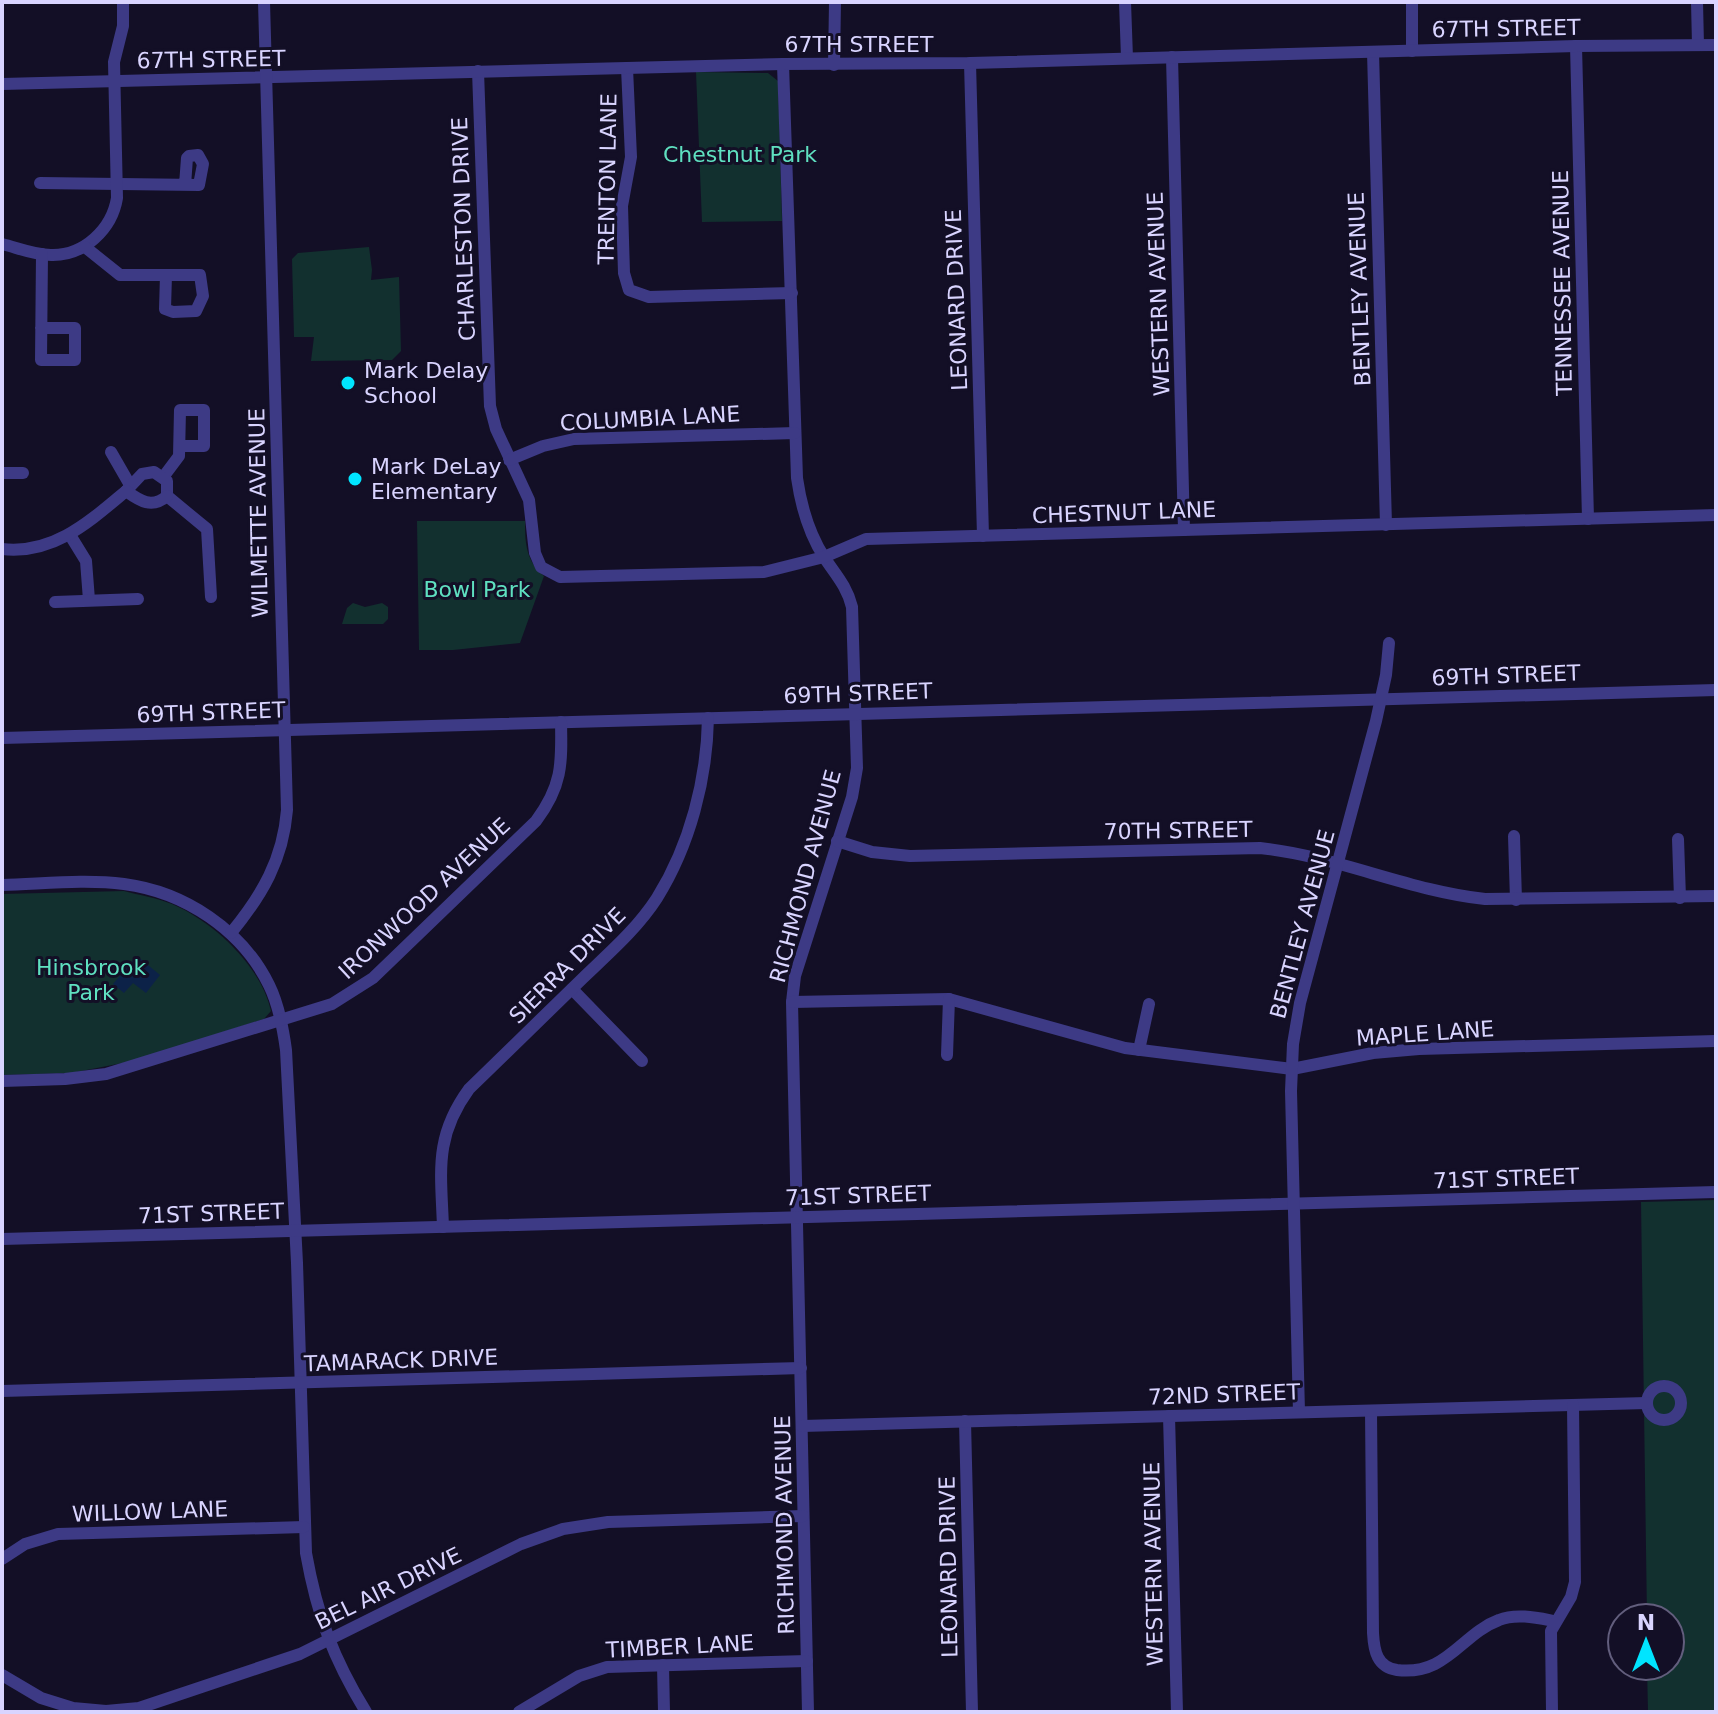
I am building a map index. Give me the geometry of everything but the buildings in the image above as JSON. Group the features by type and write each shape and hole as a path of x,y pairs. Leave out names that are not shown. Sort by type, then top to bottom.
{"street":[{"path":"2,244 42,254 63,255 85,247 111,217 117,186 114,62 123,26 123,2"},
{"name":"WILMETTE AVENUE","path":"231,933 265,888 281,850 287,810 264,2"},
{"path":"834,65 835,2"},
{"path":"1125,2 1127,58"},
{"path":"1412,2 1412,51"},
{"path":"1697,2 1698,45"},
{"name":"67TH STREET","path":"2,84 1716,45"},
{"name":"TENNESSEE AVENUE","path":"1576,46 1588,519"},
{"name":"BENTLEY AVENUE","path":"1373,52 1386,525"},
{"name":"WESTERN AVENUE","path":"1172,57 1184,530"},
{"name":"LEONARD DRIVE","path":"970,63 983,536"},
{"name":"RICHMOND AVENUE","path":"783,64 797,478 811,535 844,583 852,607 857,768 854,788 795,976 792,1002 808,1712"},
{"name":"TRENTON LANE","path":"627,68 631,157 622,206 624,273 629,290 649,297 792,293"},
{"name":"CHARLESTON DRIVE","path":"478,71 488,392 492,418 529,500 533,548 541,567"},
{"path":"40,183 185,185"},
{"path":"85,247 120,275 166,275"},
{"path":"41,328 42,254"},
{"name":"COLUMBIA LANE","path":"509,460 543,446 574,439 795,433"},
{"path":"164,476 179,456 181,446"},
{"path":"111,452 128,488 145,503 158,502 167,496"},
{"path":"2,549 33,548 70,535 142,474 148,472 164,476"},
{"path":"2,473 23,473"},
{"path":"164,476 168,486 167,496"},
{"path":"167,496 207,529 211,597"},
{"name":"CHESTNUT LANE","path":"541,567 567,578 752,573 791,567 866,539 1716,515"},
{"path":"70,535 86,561 89,600"},
{"path":"55,602 138,599"},
{"name":"BENTLEY AVENUE","path":"1299,1412 1293,1044 1300,1003 1381,699 1389,643"},
{"name":"69TH STREET","path":"2,738 1716,690"},
{"name":"SIERRA DRIVE","path":"443,1227 442,1148 451,1116 469,1089 642,919 672,871 702,781 708,718"},
{"name":"IRONWOOD AVENUE","path":"2,1081 106,1074 332,1004 373,978 536,821 552,797 559,779 561,722"},
{"path":"1514,836 1516,900"},
{"path":"1678,839 1680,898"},
{"name":"70TH STREET","path":"837,841 898,856 1243,847 1290,852 1459,896 1516,900 1716,896"},
{"path":"2,885 95,883 135,886 162,893 186,903 231,933 264,975 282,1020 286,1050 296,1231 304,1527 311,1582 327,1641 366,1712"},
{"path":"572,989 642,1061"},
{"path":"947,1055 949,999"},
{"name":"MAPLE LANE","path":"792,1002 949,999 1125,1048 1292,1069 1373,1053 1419,1049 1716,1041"},
{"path":"1139,1050 1149,1004"},
{"name":"71ST STREET","path":"2,1239 1716,1192"},
{"name":"TAMARACK DRIVE","path":"2,1391 801,1368"},
{"name":"72ND STREET","path":"802,1426 1647,1403"},
{"path":"1552,1712 1551,1644 1554,1621 1571,1597 1575,1582 1573,1405"},
{"path":"1371,1411 1373,1633 1374,1650 1379,1661 1387,1668 1421,1669 1446,1659 1501,1619 1525,1617 1554,1621"},
{"name":"WESTERN AVENUE","path":"1169,1416 1177,1712"},
{"name":"LEONARD DRIVE","path":"965,1421 972,1712"},
{"name":"BEL AIR DRIVE","path":"2,1675 26,1691 56,1704 119,1711 159,1703 300,1654 521,1544 563,1529 608,1522 803,1516"},
{"name":"WILLOW LANE","path":"2,1559 25,1544 58,1534 304,1527"},
{"name":"TIMBER LANE","path":"519,1712 593,1670 807,1661"},
{"path":"663,1665 664,1712"}],"green space":[{"name":"Chestnut Park","path":"696,72 768,73 778,81 782,221 702,222"},
{"path":"369,247 371,280 399,277 401,351 392,360 311,361 314,337 294,337 292,259 298,253"},
{"name":"Bowl Park","path":"417,521 525,521 528,552 533,564 544,576 520,643 419,650"},
{"path":"353,603 365,607 382,603 388,607 388,619 383,624 342,624 347,608"},
{"name":"Hinsbrook Park","path":"124,891 172,904 219,934 234,947 257,978 271,1011 264,1019 133,1061 71,1073 2,1075 2,894"},
{"path":"1716,1200 1716,1712 1648,1712 1647,1682 1686,1682 1686,1602 1647,1602 1641,1202"}],"water":[{"path":"137,956 160,975 146,993 133,983 124,993 113,984"}],"place":[{"name":"Mark Delay School","path":"348,383"},
{"name":"Mark DeLay Elementary","path":"355,479"}]}
